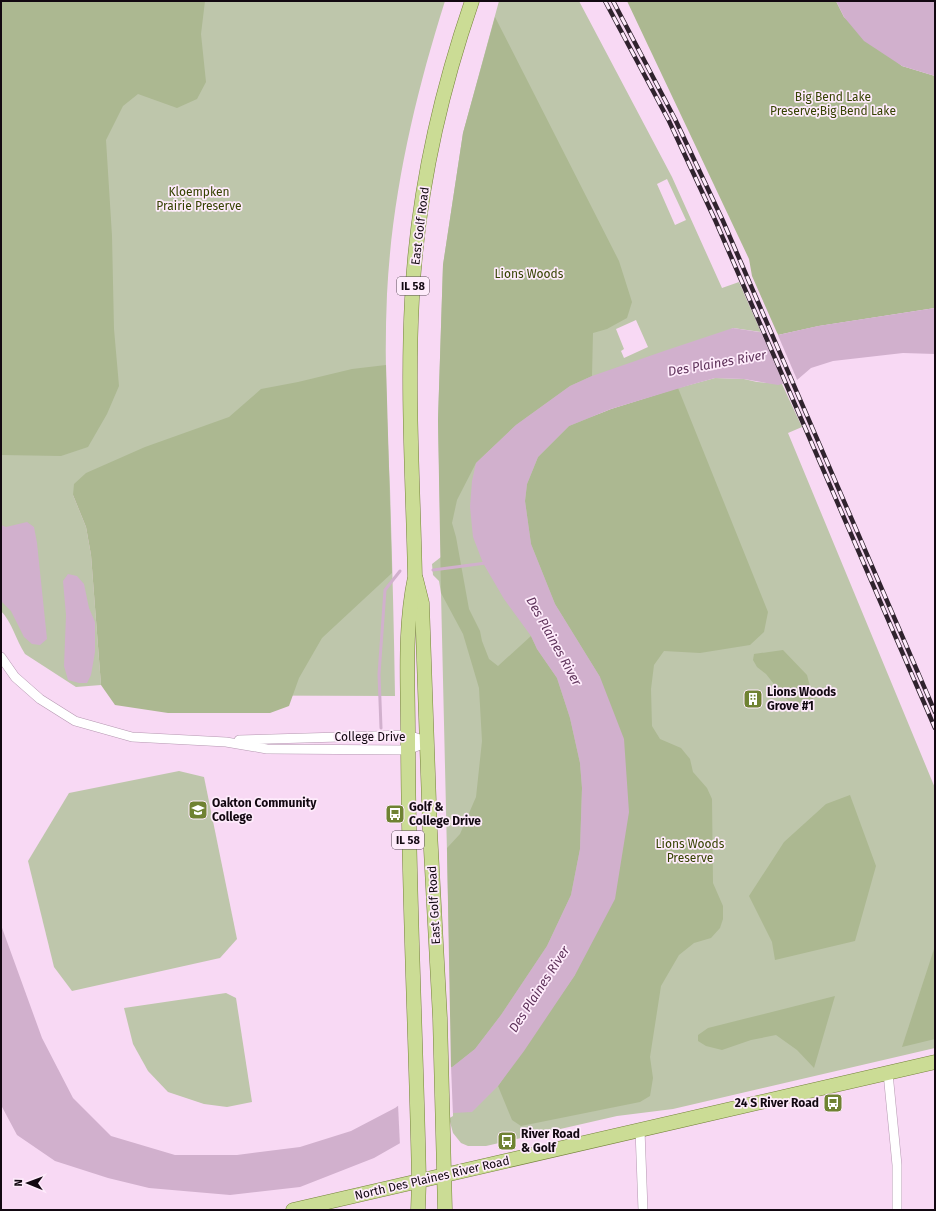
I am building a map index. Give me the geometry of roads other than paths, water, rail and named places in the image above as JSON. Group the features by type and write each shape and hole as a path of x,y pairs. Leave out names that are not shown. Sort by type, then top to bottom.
{"main road":[{"name":"East Golf Road","path":"418,1210 419,1181 416,1033 408,834 407,750 409,605 415,577 411,350 412,298 419,224 430,153 445,87 472,1"},
{"name":"East Golf Road","path":"415,577 422,603 430,831 440,1018 445,1210"},
{"name":"North Des Plaines River Road","path":"293,1210 935,1062"}],"street":[{"name":"College Drive","path":"1,657 15,677 40,699 75,721 132,737 226,742 268,748 407,750 428,742"},
{"name":"College Drive","path":"226,742 266,738 408,735 428,742"},
{"path":"888,1073 897,1166 897,1210"},
{"path":"640,1130 643,1210"}],"water":[{"path":"836,1 935,1 935,76 902,66 864,41 844,17"},
{"name":"Des Plaines River","path":"935,308 935,354 903,353 833,361 811,368 797,380 778,385 744,379 715,378 611,409 569,426 538,457 527,484 525,501 531,544 555,604 600,677 624,739 629,812 615,899 575,975 524,1051 498,1086 472,1112 453,1113 374,1158 300,1187 230,1195 149,1188 108,1178 55,1161 17,1135 1,1105 1,925 42,1038 73,1098 111,1136 175,1155 237,1155 300,1147 351,1131 395,1108 475,1049 501,1015 547,946 571,895 580,849 582,788 580,763 570,718 557,678 537,649 531,636 504,599 483,563 473,537 470,507 472,481 476,463 516,425 570,386 592,376 664,351 733,328 778,335 818,326"},
{"path":"27,522 34,527 37,543 47,639 40,645 32,644 24,637 11,611 1,601 1,525 6,527"},
{"path":"68,574 77,576 84,584 89,608 95,622 95,652 91,675 87,683 79,683 68,680 64,666 66,615 63,581"}],"waterway":[{"path":"433,570 486,563"},
{"path":"381,728 379,674 385,590 400,571"}],"railway":[{"path":"605,1 669,121 716,222 935,728"},
{"path":"613,1 675,119 723,221 935,712"}],"place":[{"name":"Lions Woods Grove #1","path":"753,699"},
{"name":"Oakton Community College","path":"198,810"},
{"name":"Golf & College Drive","path":"395,814"},
{"name":"24 S River Road","path":"833,1103"},
{"name":"River Road & Golf","path":"507,1141"}],"park label":[{"name":"Big Bend Lake Preserve;Big Bend Lake","path":"833,104"},
{"name":"Kloempken Prairie Preserve","path":"199,199"},
{"name":"Lions Woods","path":"529,274"},
{"name":"Lions Woods Preserve","path":"690,851"}]}
